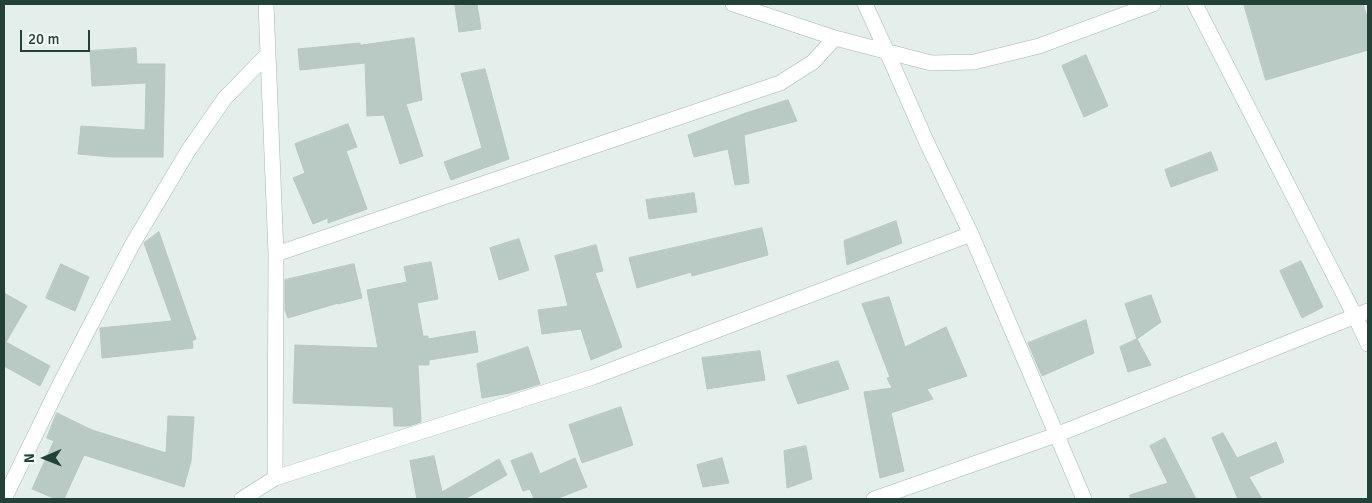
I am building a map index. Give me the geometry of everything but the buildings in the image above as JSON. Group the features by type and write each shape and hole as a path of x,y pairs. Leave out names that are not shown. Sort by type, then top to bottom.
{"street":[{"path":"266,4 276,254 275,478"},
{"path":"733,4 835,38 931,63 974,62 1040,46 1153,4"},
{"path":"865,4 888,52 926,143 971,234 1084,499"},
{"path":"1195,4 1362,313 1368,344"},
{"path":"276,254 780,84 813,62 835,38"},
{"path":"4,499 59,386 137,236 188,151 225,98 267,54"},
{"path":"242,499 275,478 593,377 971,234"},
{"path":"874,499 1056,435 1362,313"}]}
